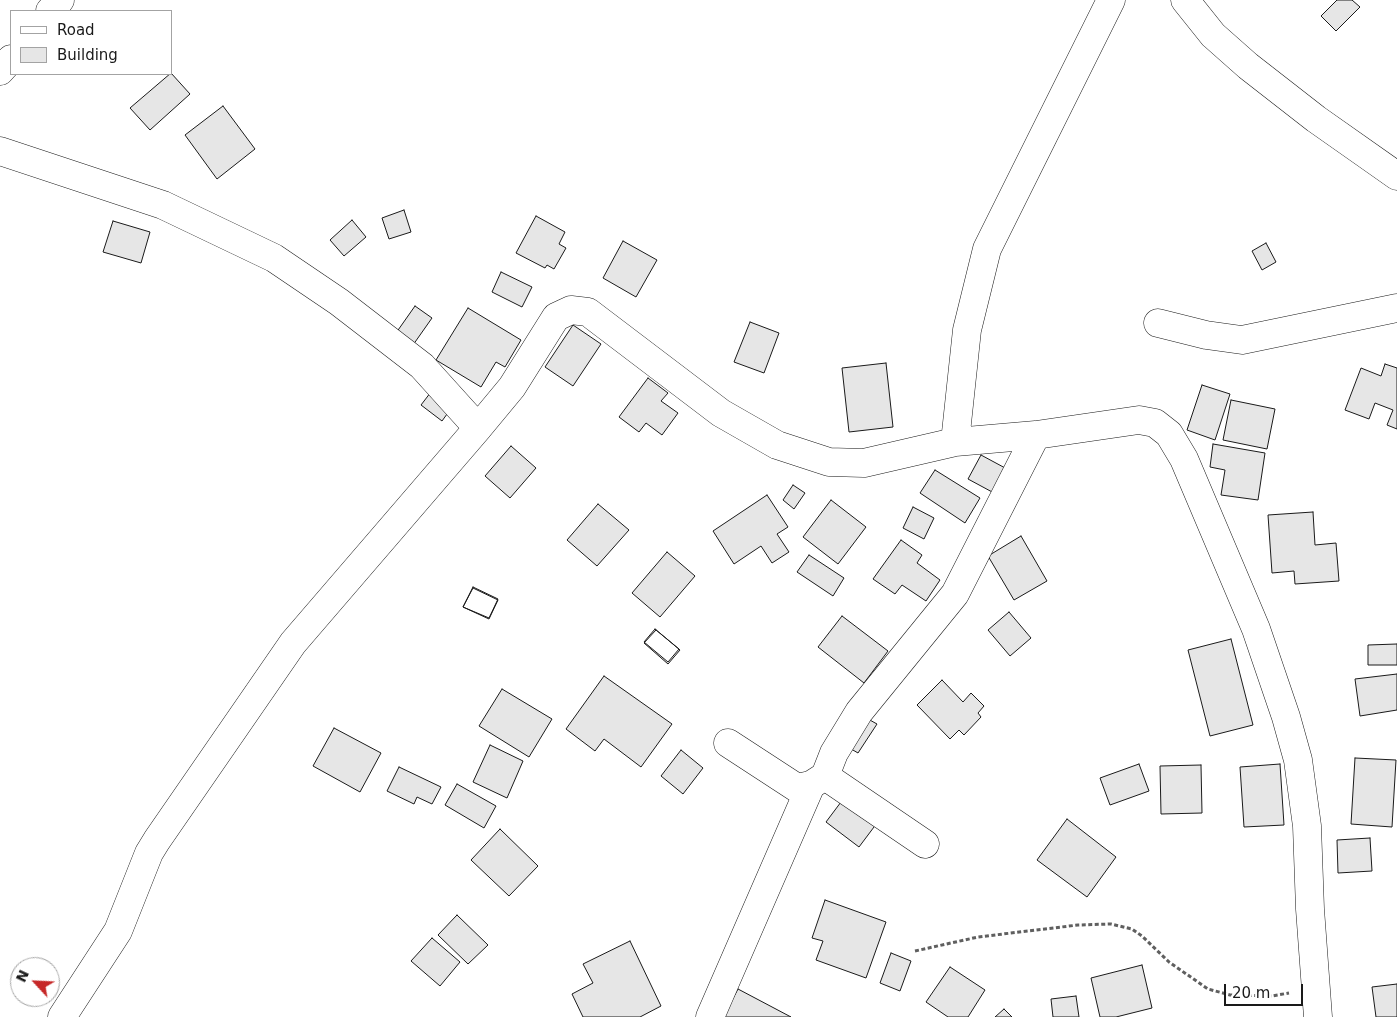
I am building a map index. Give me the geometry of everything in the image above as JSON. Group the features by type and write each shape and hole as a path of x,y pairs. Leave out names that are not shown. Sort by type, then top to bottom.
{"street":[{"path":"51,10 60,0"},
{"path":"955,442 967,330 987,249 1111,0"},
{"path":"1185,0 1214,35 1248,66 1316,119 1397,176"},
{"path":"0,71 10,60"},
{"path":"0,151 163,206 274,258 340,302 422,366 478,428"},
{"path":"1158,323 1206,336 1242,340 1397,308"},
{"path":"62,1017 118,931 149,853 157,840 293,643 512,387 556,317 571,310 588,312 722,413 777,445 829,462 864,463 955,442 1036,435 1139,420 1155,423 1169,434 1184,459 1256,629 1298,760 1307,826 1310,909 1318,1017"},
{"path":"710,1017 818,780 859,712 955,594 1036,435"},
{"path":"728,743 797,788 818,780"},
{"path":"818,780 925,844"}],"path":[{"path":"916,951 978,937 1111,924 1132,930 1142,936 1169,962 1208,989 1230,995 1272,996 1316,988"}],"building":[{"path":"1337,0 1352,0 1360,7 1336,31 1321,16"},
{"path":"172,74 190,94 150,130 130,108"},
{"path":"223,106 255,149 217,179 185,135"},
{"path":"404,210 411,232 389,239 382,218"},
{"path":"536,216 565,232 559,244 566,248 554,269 547,265 545,268 516,253"},
{"path":"352,220 366,237 344,256 330,240"},
{"path":"113,221 150,232 141,263 103,252"},
{"path":"623,241 657,260 636,297 603,278"},
{"path":"1266,243 1276,262 1262,270 1252,251"},
{"path":"501,272 532,287 522,307 492,292"},
{"path":"415,306 432,318 413,345 396,333"},
{"path":"468,308 521,340 505,367 496,362 481,387 436,360"},
{"path":"750,322 779,333 764,373 734,362"},
{"path":"573,325 601,344 573,386 545,367"},
{"path":"886,363 893,427 849,432 842,368"},
{"path":"1385,364 1397,368 1397,429 1387,425 1393,410 1375,403 1369,419 1345,410 1361,368 1381,376"},
{"path":"648,378 668,393 661,401 678,413 662,435 646,423 639,432 619,417"},
{"path":"1202,385 1230,394 1215,440 1187,430"},
{"path":"434,388 455,403 442,421 421,405"},
{"path":"1231,400 1275,409 1267,449 1223,440"},
{"path":"1213,444 1265,453 1258,500 1221,495 1225,470 1210,467"},
{"path":"511,446 536,468 510,498 485,476"},
{"path":"981,455 1007,469 994,493 968,479"},
{"path":"935,470 980,498 965,523 920,493"},
{"path":"793,485 805,493 794,509 783,500"},
{"path":"767,495 788,527 777,534 789,552 772,563 761,546 734,564 713,531"},
{"path":"831,500 866,527 838,564 803,537"},
{"path":"598,504 629,530 597,566 567,540"},
{"path":"913,507 934,518 924,539 903,528"},
{"path":"1313,512 1315,545 1336,543 1339,581 1295,584 1294,571 1272,573 1268,515"},
{"path":"1021,536 1047,581 1014,600 988,556"},
{"path":"901,540 922,555 917,563 940,580 926,601 902,585 895,594 873,579"},
{"path":"667,552 695,576 660,617 632,593"},
{"path":"809,555 844,578 833,596 797,572"},
{"path":"473,587 498,599 489,618 463,607"},
{"path":"473,588 498,600 489,619 463,607"},
{"path":"1009,612 1031,638 1010,656 988,630"},
{"path":"842,616 888,651 864,683 818,647"},
{"path":"655,629 679,649 668,662 644,642"},
{"path":"656,630 680,650 668,664 644,643"},
{"path":"1231,639 1253,725 1210,736 1188,650"},
{"path":"1397,644 1397,665 1368,665 1368,645"},
{"path":"1397,674 1397,710 1360,716 1355,679"},
{"path":"604,676 672,724 641,767 604,739 595,751 566,729"},
{"path":"942,680 963,702 971,693 984,706 978,713 981,717 964,735 959,730 950,739 917,705"},
{"path":"502,689 552,719 529,757 479,726"},
{"path":"859,714 877,724 858,753 841,743"},
{"path":"334,728 381,753 360,792 313,766"},
{"path":"490,745 523,761 507,798 473,782"},
{"path":"681,750 703,768 683,794 661,776"},
{"path":"1355,758 1396,760 1392,827 1351,824"},
{"path":"1139,764 1149,791 1110,805 1100,778"},
{"path":"1280,764 1284,825 1244,827 1240,767"},
{"path":"1201,765 1202,813 1161,814 1160,766"},
{"path":"399,767 441,787 432,804 417,797 414,804 387,791"},
{"path":"457,784 496,806 484,828 445,805"},
{"path":"847,794 880,819 859,847 826,822"},
{"path":"1067,819 1116,857 1087,897 1037,860"},
{"path":"500,829 538,866 509,896 471,860"},
{"path":"1370,838 1372,871 1338,873 1337,840"},
{"path":"825,900 886,922 866,978 816,960 823,941 812,938"},
{"path":"457,915 488,945 468,964 438,935"},
{"path":"432,938 460,962 440,986 411,961"},
{"path":"630,941 661,1006 640,1017 583,1017 572,994 593,983 583,964"},
{"path":"891,953 911,961 900,991 880,983"},
{"path":"1142,965 1152,1008 1116,1017 1100,1017 1091,978"},
{"path":"950,967 985,990 968,1017 948,1017 926,1002"},
{"path":"1397,984 1397,1017 1376,1017 1372,987"},
{"path":"738,989 791,1017 723,1017"},
{"path":"1076,996 1079,1017 1053,1017 1051,999"},
{"path":"1004,1009 1012,1017 995,1017"}]}
